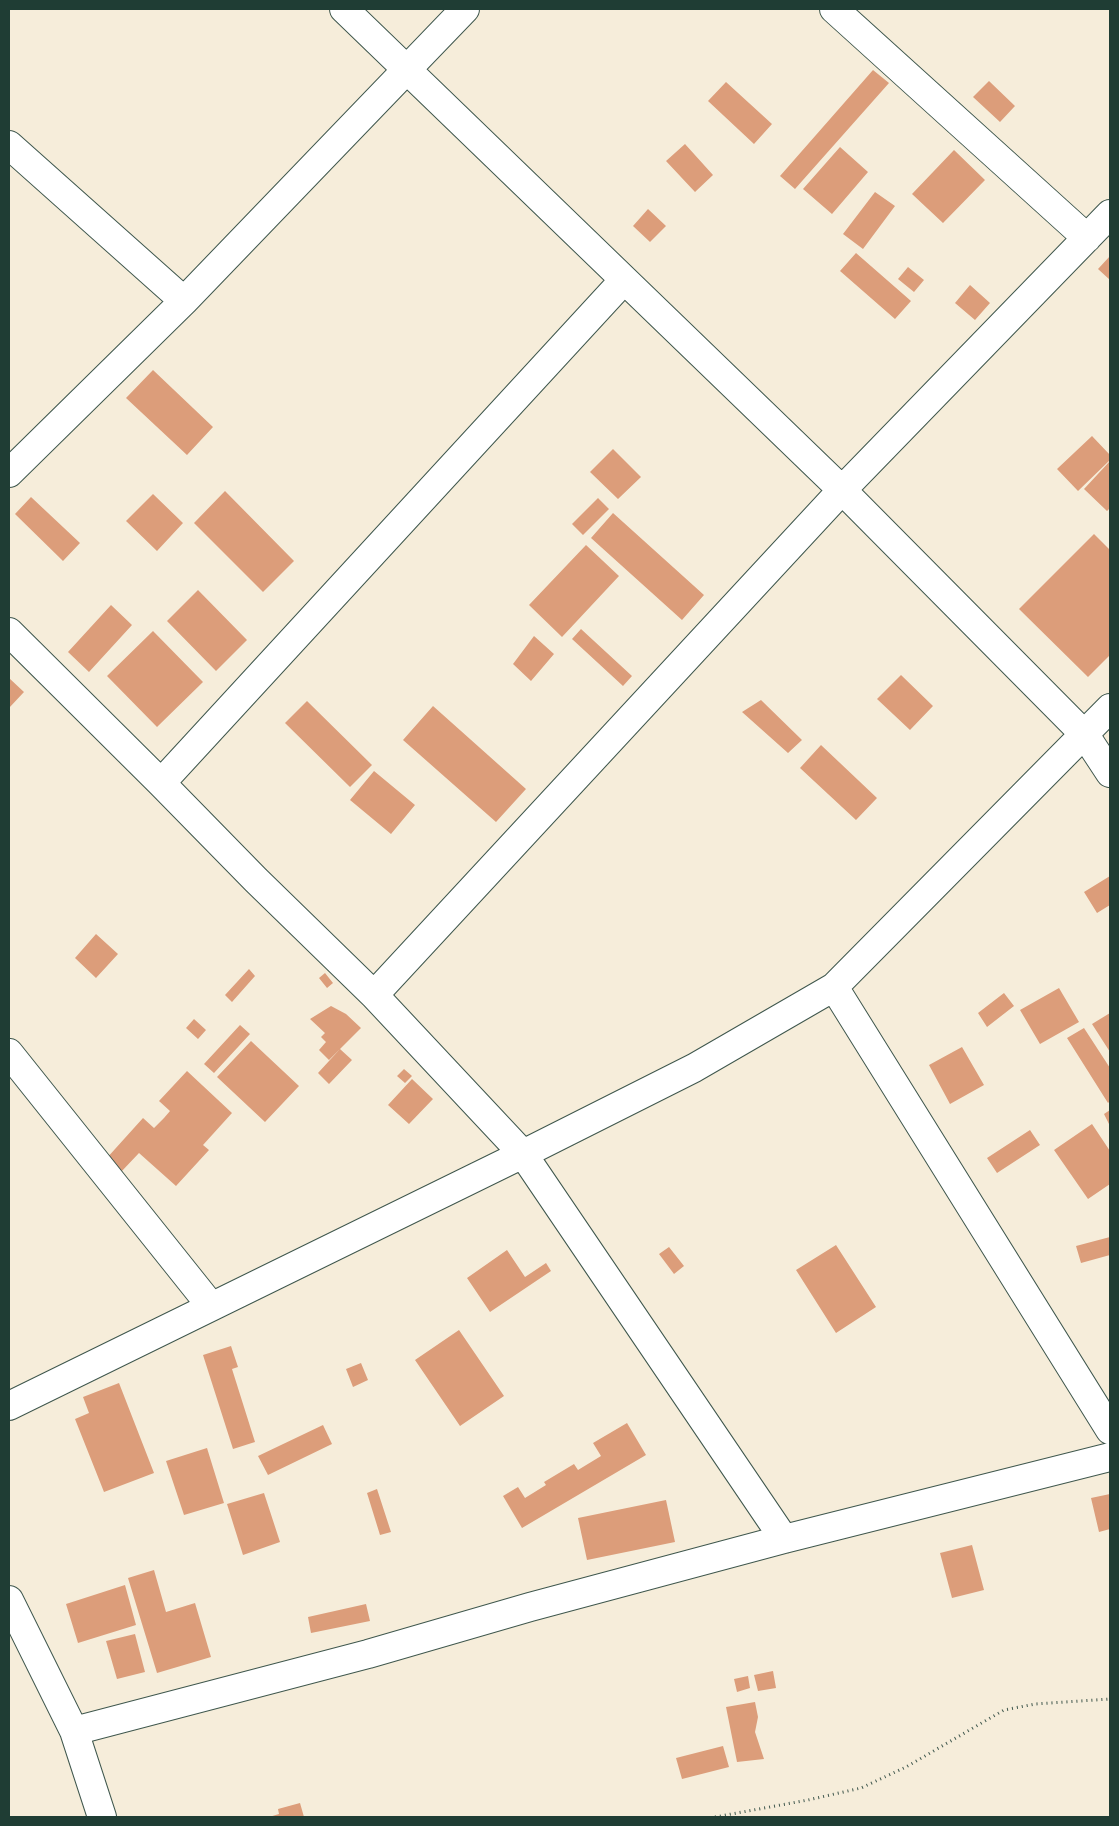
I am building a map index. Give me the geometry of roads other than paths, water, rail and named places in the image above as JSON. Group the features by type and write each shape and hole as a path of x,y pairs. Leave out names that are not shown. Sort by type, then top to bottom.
{"street":[{"path":"344,9 842,490 1085,735 1110,773"},
{"path":"9,473 184,301 465,9"},
{"path":"834,9 1087,238"},
{"path":"9,145 184,301"},
{"path":"374,995 842,490 1110,214"},
{"path":"161,783 624,280"},
{"path":"9,632 256,880 374,995 522,1154 784,1538"},
{"path":"9,1406 694,1068 834,987 1110,708"},
{"path":"834,987 1110,1430"},
{"path":"9,1053 211,1306"},
{"path":"74,1731 368,1654 530,1607 784,1538 1110,1457"},
{"path":"9,1600 74,1731 102,1817"}]}
